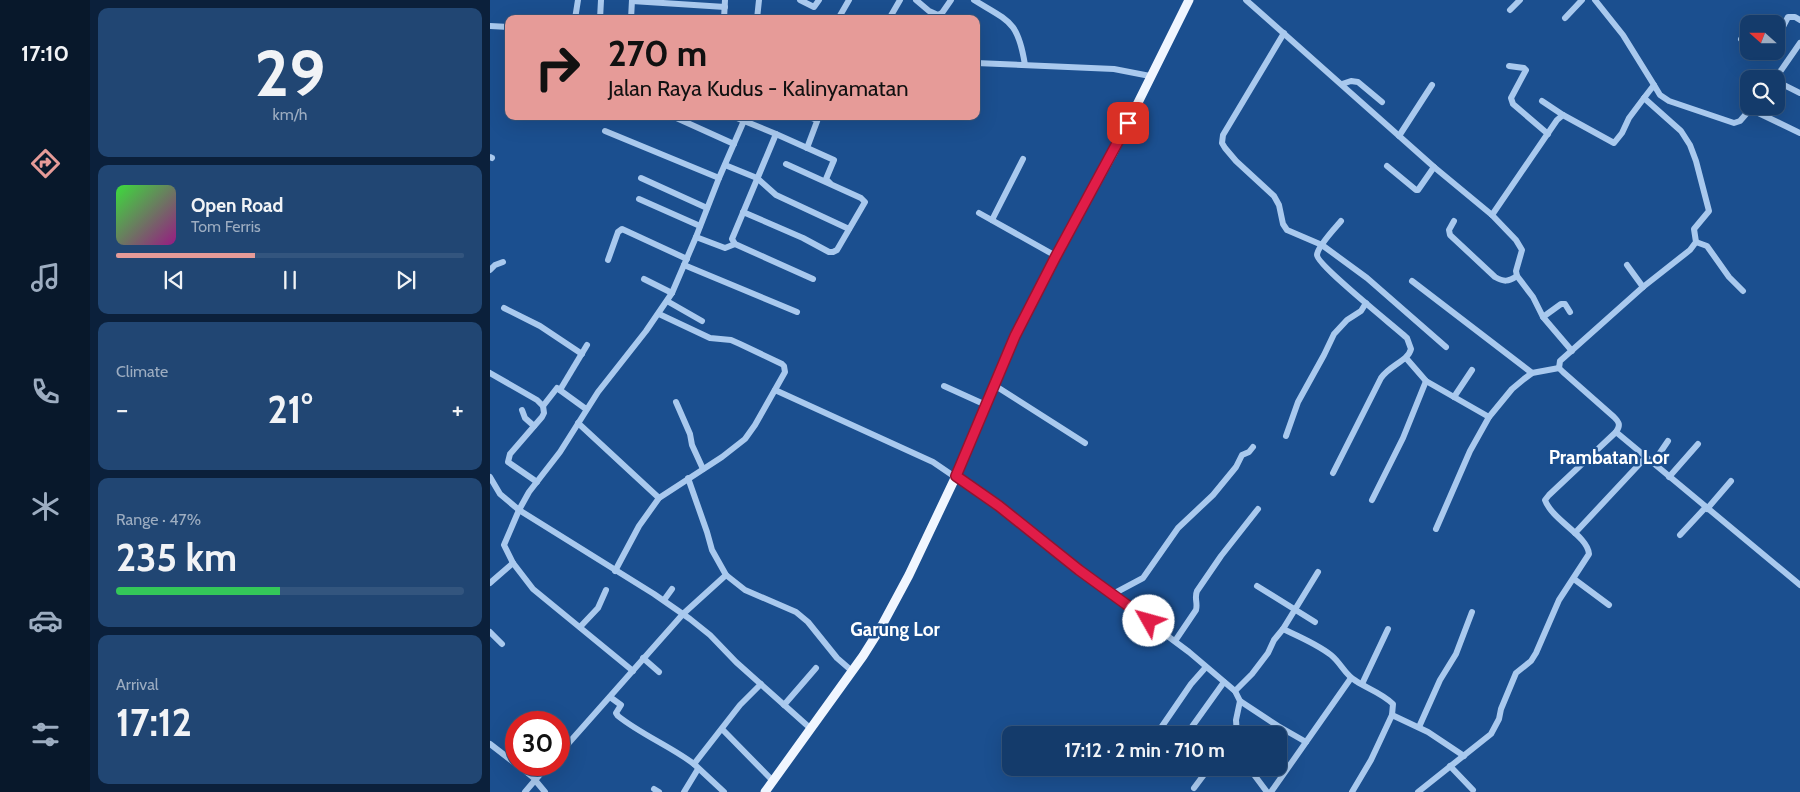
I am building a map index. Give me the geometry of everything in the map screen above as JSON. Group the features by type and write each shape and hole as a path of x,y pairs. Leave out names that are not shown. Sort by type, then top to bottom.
{"main road":[{"path":"765,792 880,629 909,575 956,476 1015,336 1116,146 1189,0"}],"street":[{"path":"576,15 578,0"},
{"path":"600,15 601,0"},
{"path":"757,15 759,0"},
{"path":"800,0 814,7 819,0"},
{"path":"840,15 849,0"},
{"path":"891,15 900,0"},
{"path":"916,0 933,15"},
{"path":"938,15 951,0"},
{"path":"974,0 1012,25 1021,43 1025,65"},
{"path":"1246,0 1434,167 1492,215 1516,240 1522,253 1516,271 1517,276 1530,293 1543,317 1572,350"},
{"path":"1510,10 1520,0"},
{"path":"1564,18 1582,0"},
{"path":"1595,0 1623,35 1660,95 1668,101 1729,121 1738,122 1745,115"},
{"path":"631,15 632,1 725,4"},
{"path":"1785,23 1788,17 1795,17 1800,20"},
{"path":"490,26 505,27"},
{"path":"1284,33 1223,135 1222,143 1236,161 1274,196 1279,205 1283,224 1287,230 1322,244 1367,278 1446,347"},
{"path":"1782,70 1800,43"},
{"path":"980,63 1114,69 1150,76"},
{"path":"1509,66 1526,70 1511,98 1512,104 1548,134"},
{"path":"1342,84 1350,81 1358,82 1382,102"},
{"path":"1399,136 1432,85"},
{"path":"1785,85 1800,93"},
{"path":"1542,101 1563,115 1614,143 1622,133 1629,118 1654,86"},
{"path":"1559,368 1562,359 1643,287 1690,250 1696,242 1694,229 1709,211 1690,144 1681,131 1646,96"},
{"path":"1492,215 1563,115"},
{"path":"1765,115 1800,133"},
{"path":"681,120 734,144"},
{"path":"633,671 533,589 503,547 519,510 537,482 560,452 586,409 659,314 672,293 745,120"},
{"path":"747,120 834,160 826,178 830,183"},
{"path":"807,148 817,120"},
{"path":"606,130 719,178"},
{"path":"776,134 732,235 732,239 735,244 813,279"},
{"path":"992,220 1023,159"},
{"path":"743,212 803,238 829,252 837,250 865,202 861,198 830,183 786,164"},
{"path":"725,165 757,178 776,195 849,229"},
{"path":"1387,166 1416,190 1418,190 1434,167"},
{"path":"640,178 707,208"},
{"path":"638,199 700,226"},
{"path":"979,213 1056,256"},
{"path":"1333,472 1381,378 1388,369 1406,358 1411,349 1408,338 1321,264 1317,258 1316,253 1341,221"},
{"path":"1454,221 1449,230 1450,235 1495,277 1503,282 1517,276"},
{"path":"608,260 618,232 622,229 685,262 797,312"},
{"path":"696,236 725,248 735,244"},
{"path":"1696,242 1707,246 1728,277 1743,291"},
{"path":"490,270 502,262"},
{"path":"1627,265 1643,287"},
{"path":"644,279 672,293"},
{"path":"1412,281 1532,373"},
{"path":"667,301 702,321"},
{"path":"1286,436 1298,402 1334,334 1342,324 1361,311 1366,303"},
{"path":"1543,317 1561,304 1565,304 1570,312"},
{"path":"504,308 540,326 582,354"},
{"path":"615,571 639,526 659,498 722,457 750,433 785,372 782,364 740,344 731,340 710,338 659,314"},
{"path":"560,390 587,345"},
{"path":"1406,358 1426,381 1489,417"},
{"path":"1436,529 1470,451 1489,417 1518,383 1532,373 1559,368"},
{"path":"1418,792 1485,741 1495,728 1516,673 1531,661 1536,653 1554,611 1587,558 1589,550 1575,533 1558,519 1546,504 1546,499 1616,432 1619,424 1614,416 1559,368"},
{"path":"1454,397 1472,370"},
{"path":"490,373 537,400 543,406"},
{"path":"1372,500 1403,438 1426,381"},
{"path":"994,384 1085,443"},
{"path":"944,386 986,405"},
{"path":"537,482 507,461 510,454 543,415 543,406 557,388 586,409"},
{"path":"775,390 933,462 956,476 999,506 1175,640 1235,691 1240,701 1306,742"},
{"path":"676,402 692,437 692,444 703,469"},
{"path":"522,410 526,418 534,426"},
{"path":"578,423 659,498"},
{"path":"1616,432 1800,585"},
{"path":"1653,463 1668,441"},
{"path":"1670,477 1698,444"},
{"path":"1113,594 1143,578 1178,528 1201,508 1236,468 1242,456 1253,447"},
{"path":"1575,533 1646,457"},
{"path":"490,477 500,494 519,510 664,600 710,635 736,662 810,728"},
{"path":"688,478 708,532 712,550 726,575 745,590 796,612 808,622 830,650 852,671"},
{"path":"1680,536 1732,481"},
{"path":"1175,640 1196,610 1195,598 1197,592 1221,556 1258,508"},
{"path":"490,583 513,563"},
{"path":"1235,691 1252,674 1268,653 1274,640 1283,629 1318,572"},
{"path":"570,741 683,614 726,575"},
{"path":"1574,579 1608,605"},
{"path":"1257,586 1316,622"},
{"path":"664,600 672,589"},
{"path":"580,627 598,608 606,590"},
{"path":"1419,727 1440,680 1456,654 1472,612"},
{"path":"1283,629 1308,640 1331,655 1351,678 1378,691 1393,704 1392,715 1371,760 1352,792"},
{"path":"1362,684 1388,629"},
{"path":"490,632 502,644"},
{"path":"643,658 659,672"},
{"path":"1162,726 1191,684 1206,667"},
{"path":"784,706 816,668"},
{"path":"1271,792 1351,678"},
{"path":"1192,726 1224,682"},
{"path":"684,792 696,767 722,729 761,684"},
{"path":"610,696 621,705 616,714 618,716 642,733 672,748 724,792"},
{"path":"1236,726 1240,701"},
{"path":"1392,715 1419,727 1464,756"},
{"path":"722,729 773,781"},
{"path":"490,744 505,755"},
{"path":"1450,766 1473,790"},
{"path":"530,776 545,792"},
{"path":"525,792 538,776"},
{"path":"1194,788 1203,776"},
{"path":"1255,776 1267,792"}],"district":[{"name":"Prambatan Lor","path":"1609,457"},
{"name":"Garung Lor","path":"895,629"}],"route":[{"path":"1128,123 1015,336 956,476 999,506 1079,570 1149,621"}]}
